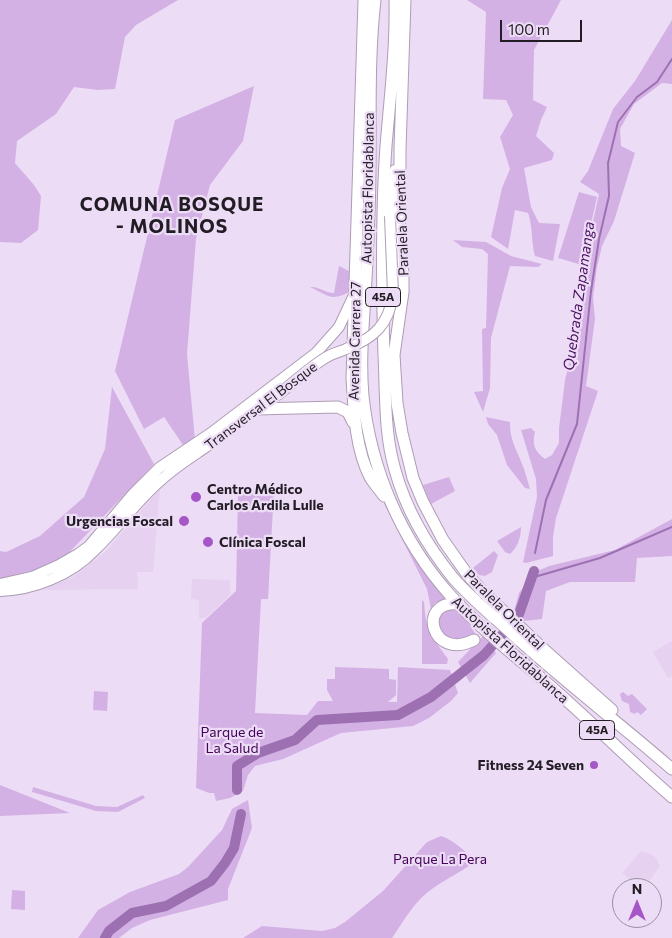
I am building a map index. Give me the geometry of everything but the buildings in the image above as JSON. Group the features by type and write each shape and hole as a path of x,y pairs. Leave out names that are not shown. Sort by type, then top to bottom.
{"highway":[{"name":"Avenida Carrera 27","path":"364,0 352,378 356,431 370,477 400,521"},
{"name":"Autopista Floridablanca","path":"375,0 371,51 369,209 361,351 363,395 368,431 388,494 400,521 423,560 458,604 672,797"},
{"name":"Autopista Floridablanca","path":"395,0 391,97 385,175 382,306 386,419 394,468 418,526 440,560 465,591 492,609 672,769"},
{"path":"400,149 405,0"},
{"path":"385,175 401,110"},
{"name":"Paralela Oriental","path":"400,149 398,200 403,292 394,355 397,403 402,433 413,478 423,502 443,540 492,609"},
{"path":"359,173 369,209"},
{"path":"386,399 413,478"},
{"path":"256,409 338,407 349,412 356,431"},
{"path":"458,604 451,603 438,609 432,622 433,630 443,641 450,644 458,645 474,640"},
{"name":"Paralela Oriental","path":"535,649 672,759"}],"main road":[{"name":"Transversal El Bosque","path":"0,591 34,586 60,575 78,564 96,550 132,507 159,481 256,409 280,394 326,357 373,336 387,318 392,307 390,216 400,149"},
{"name":"Transversal El Bosque","path":"0,584 32,577 59,566 88,546 133,494 159,468 211,433 316,353 339,327 354,294"}],"shaded area":[{"path":"160,489 153,572 137,572 138,589 43,590 73,577 104,553"},
{"path":"192,579 230,580 230,595 206,618 199,618 199,600 191,599"},
{"path":"672,641 672,676 668,678 653,652"},
{"path":"641,851 656,858 660,866 651,878 628,878 622,873"}],"green space":[{"path":"0,0 178,0 136,25 125,37 115,89 98,90 74,87 56,114 17,141 15,163 41,196 38,230 21,243 0,242"},
{"path":"467,0 561,0 534,50 533,100 547,107 536,136 554,153 552,160 524,168 531,207 539,223 560,224 553,261 535,256 528,213 515,210 508,249 491,237 502,188 510,169 500,137 513,115 506,100 483,99 486,12"},
{"path":"672,20 672,84 662,83 634,104 620,129 621,146 635,153 614,221 602,246 597,267 593,298 595,319 586,386 598,391 556,518 553,556 526,563 523,562 537,497 536,479 521,430 531,428 535,432 535,447 538,453 545,459 552,455 559,443 565,380 581,314 583,267 599,194 580,182 588,171 613,109 635,81"},
{"path":"254,86 243,141 210,185 196,239 187,354 195,440 185,448 164,417 144,429 115,371 175,120"},
{"path":"579,192 597,197 582,265 558,258"},
{"path":"453,240 486,242 511,256 542,264 538,267 510,266 491,338 490,388 483,412 474,392 483,391 482,329 486,328 488,254 482,249 462,247"},
{"path":"339,266 351,272 351,291 334,297 310,287 334,293"},
{"path":"112,387 154,464 60,562 32,574 0,578 0,551 6,552 40,536 84,497 105,449"},
{"path":"486,417 510,422 513,441 530,489 525,488 507,465 497,435 488,424"},
{"path":"449,477 455,491 431,504 423,485"},
{"name":"Parque de La Salud","path":"242,488 274,490 268,599 261,599 255,713 307,715 318,701 333,701 327,690 327,679 335,679 335,667 389,669 389,679 396,680 396,695 388,702 397,702 398,667 450,670 458,693 429,718 413,726 341,733 283,759 255,766 248,775 243,791 230,798 216,801 214,793 196,788 202,623 236,591 238,492"},
{"path":"382,499 449,600 435,603 431,609 427,589"},
{"path":"672,519 672,556 637,558 635,582 570,582 546,591 542,619 524,621 514,611 519,593 535,572 549,566 615,550"},
{"path":"521,527 517,545 510,554 505,552 497,541"},
{"path":"494,551 498,555 492,572 485,576 479,575 473,568"},
{"path":"422,600 430,633 448,659 447,664 422,664"},
{"path":"446,608 459,610 475,633 474,637 459,643 440,635 437,614"},
{"path":"484,635 496,653 470,683 458,662"},
{"path":"94,691 108,692 107,711 93,710"},
{"path":"623,692 628,696 632,694 647,709 641,715 637,712 635,714 630,712 629,704 622,701 620,694"},
{"path":"0,785 70,813 0,816"},
{"path":"33,787 96,806 117,807 143,795 145,798 118,812 96,811 32,792"},
{"path":"248,800 252,828 228,889 228,900 150,920 132,928 119,938 78,938 98,910 130,892 179,874 188,867 222,830 232,809"},
{"name":"Parque La Pera","path":"441,836 459,846 474,859 474,862 423,897 408,914 392,938 243,938 262,926 322,931 335,928 383,891 427,842"},
{"path":"12,890 25,891 25,910 11,909"}],"waterway":[{"name":"Quebrada Zapamanga","path":"535,553 546,500 577,424 591,291 599,239 609,196 608,163 618,122 637,97 657,82 672,59"},
{"path":"531,578 600,558 672,527"},
{"name":"Quebrada Zapamanga","path":"237,790 237,766 258,753 295,740 317,720 398,715 431,697 484,655 518,617 534,571"},
{"name":"Quebrada Zapamanga","path":"105,938 109,931 132,913 166,906 211,881 234,848 241,814"}],"place":[{"name":"Centro Médico Carlos Ardila Lulle","path":"196,497"},
{"name":"Urgencias Foscal","path":"184,521"},
{"name":"Clínica Foscal","path":"208,542"},
{"name":"Fitness 24 Seven","path":"594,765"}],"district":[{"name":"COMUNA BOSQUE - MOLINOS","path":"172,216"}]}
